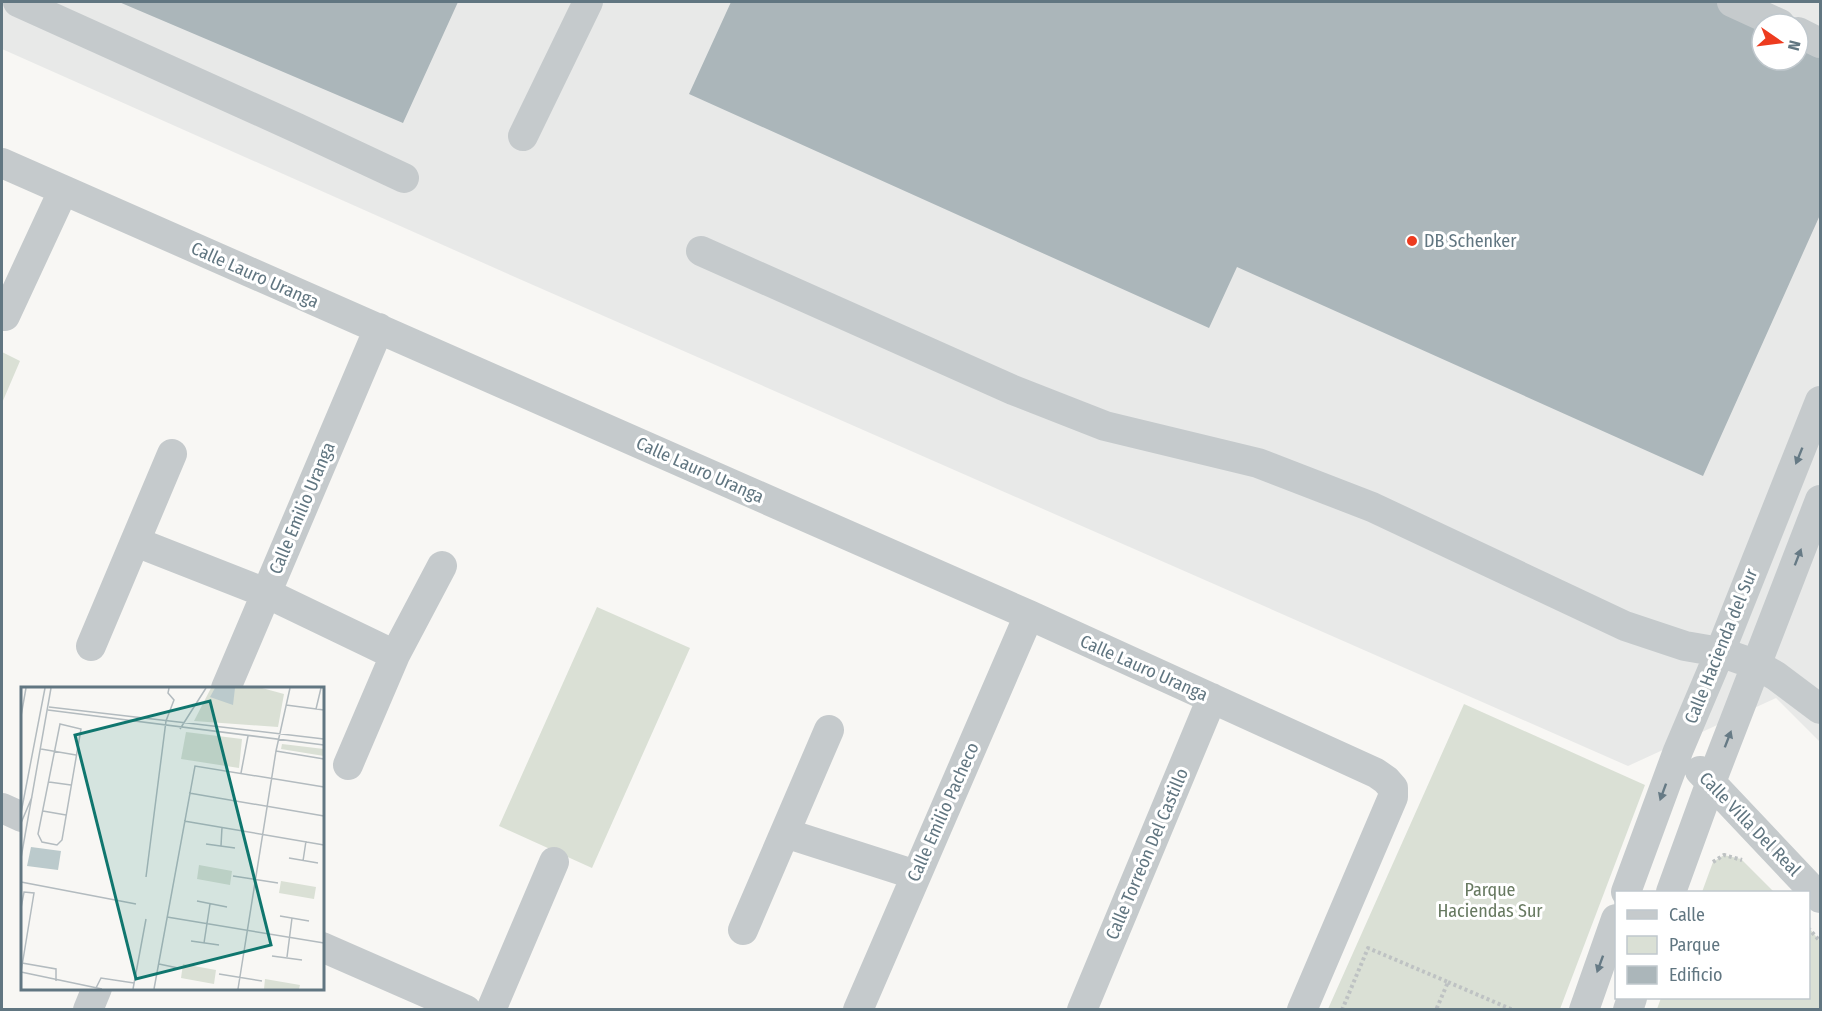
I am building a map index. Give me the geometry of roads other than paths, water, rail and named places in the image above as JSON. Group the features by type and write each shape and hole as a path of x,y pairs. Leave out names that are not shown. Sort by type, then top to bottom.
{"street":[{"path":"18,2 404,178"},
{"path":"523,136 588,2"},
{"path":"1732,2 1754,12"},
{"name":"Calle Lauro Uranga","path":"2,163 1029,615 1376,773 1393,788 1393,797 1302,1010"},
{"path":"5,316 63,191"},
{"path":"701,251 1013,390 1105,426 1258,463 1372,507 1625,626 1685,646 1720,652 1756,665 1776,676 1821,709"},
{"name":"Calle Emilio Uranga","path":"226,687 379,328"},
{"name":"Calle Hacienda del Sur","path":"1626,891 1678,751 1821,401"},
{"path":"91,645 172,454"},
{"path":"1671,891 1711,782 1821,500"},
{"path":"136,542 266,593 395,655"},
{"path":"348,765 395,655 442,566"},
{"name":"Calle Emilio Pacheco","path":"858,1010 1029,615"},
{"name":"Calle Torreón Del Castillo","path":"1082,1010 1212,698"},
{"path":"743,930 829,730"},
{"name":"Calle Villa Del Real","path":"1678,751 1711,782 1821,898"},
{"path":"2,808 21,817"},
{"path":"785,833 916,875"},
{"path":"491,1010 554,862"},
{"path":"1584,1010 1615,925"},
{"path":"324,948 466,1010"},
{"path":"88,1010 96,990"}],"place":[{"name":"DB Schenker","path":"1412,241"}],"park label":[{"name":"Parque Haciendas Sur","path":"1490,900"}]}
